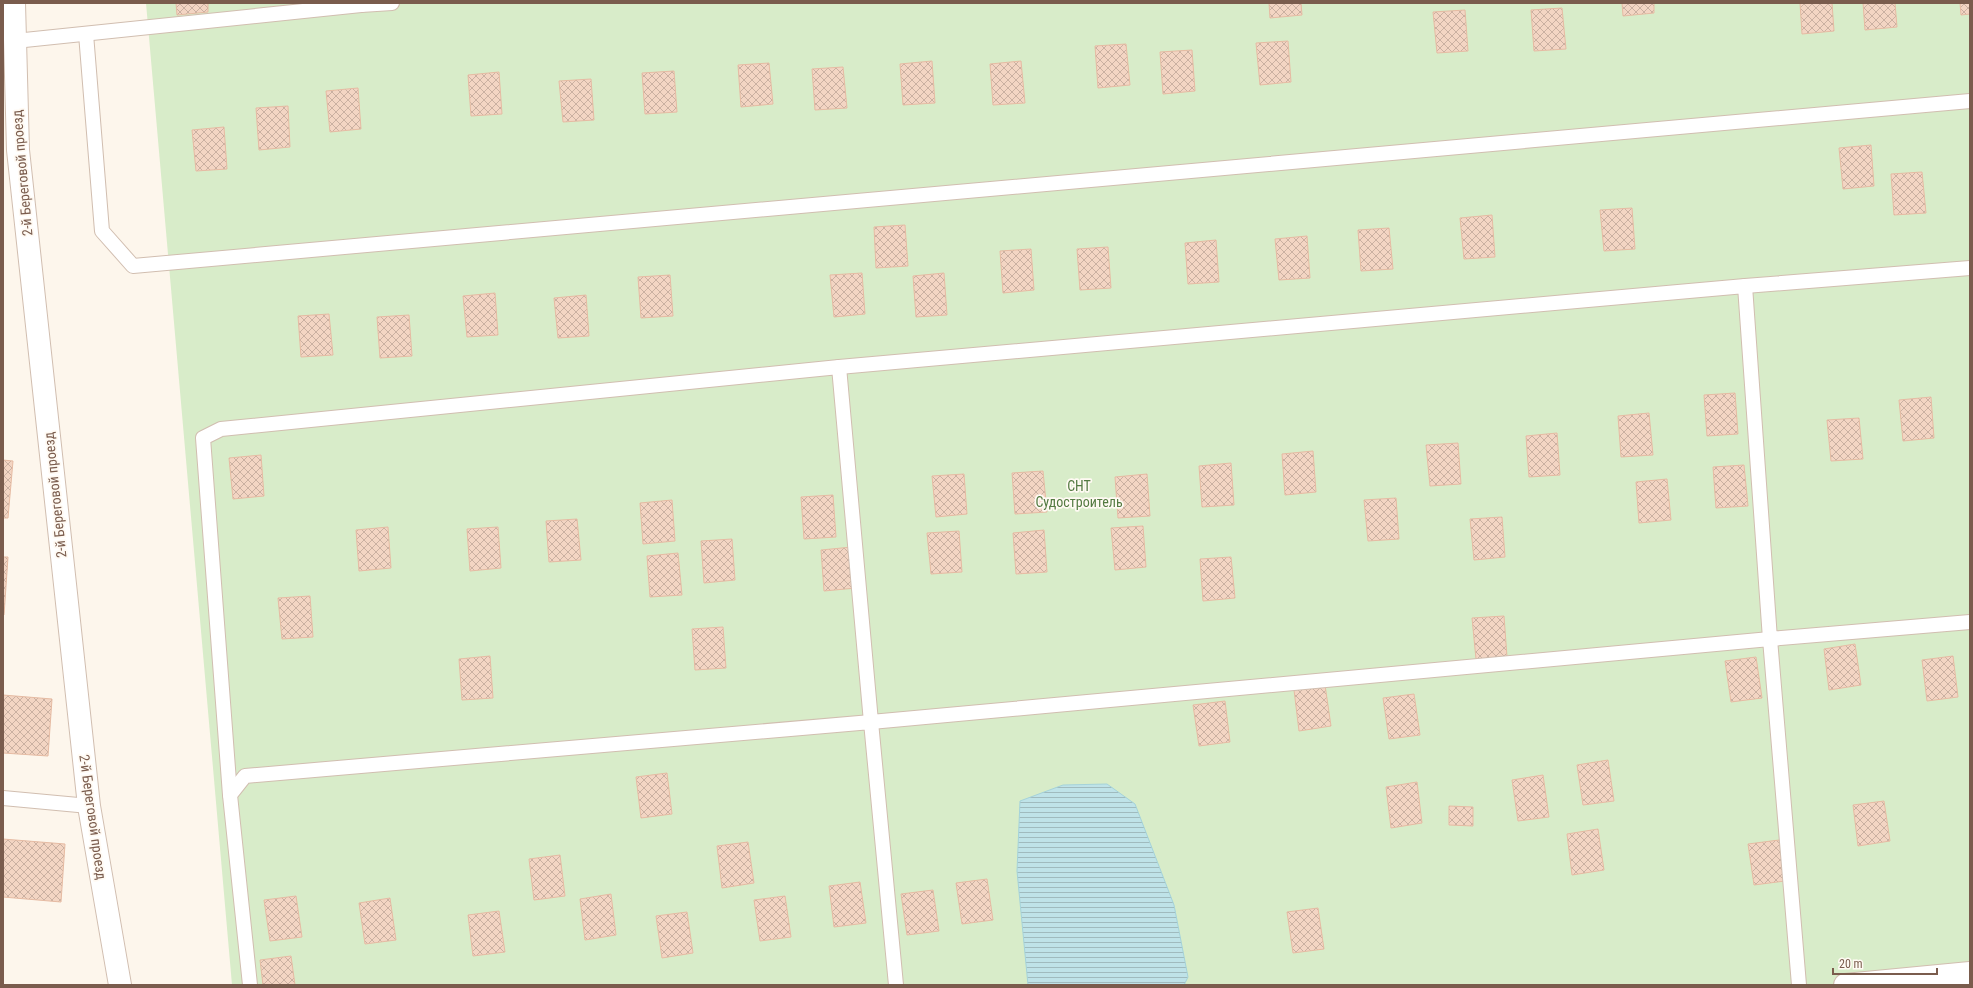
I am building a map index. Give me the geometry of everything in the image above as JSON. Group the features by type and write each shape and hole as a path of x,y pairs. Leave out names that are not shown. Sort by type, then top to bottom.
{"street":[{"name":"2-й Береговой проезд","path":"14,3 18,150 89,806 120,985"},
{"path":"1845,985 1970,973"}],"lane":[{"path":"15,41 362,4 392,3"},
{"path":"86,34 102,232 133,266 1970,101"},
{"path":"250,985 230,795 203,438 221,429 839,367 1745,286 1970,268"},
{"path":"1745,286 1770,639 1799,985"},
{"path":"839,367 896,985"},
{"path":"230,795 245,776 871,722 1970,622"},
{"path":"3,798 89,806"}],"green space":[{"name":"СНТ Судостроитель","path":"146,3 1970,3 1970,985 232,985"}],"water":[{"path":"1107,784 1135,804 1174,905 1188,977 1184,985 1028,985 1017,871 1020,801 1063,785"}],"building":[{"path":"176,3 208,3 208,12 177,15"},
{"path":"1269,3 1301,3 1302,15 1270,18"},
{"path":"1622,3 1654,3 1654,13 1623,16"},
{"path":"1800,3 1832,3 1834,31 1802,34"},
{"path":"1863,3 1895,3 1897,27 1865,30"},
{"path":"1960,3 1970,3 1970,14 1961,15"},
{"path":"1562,8 1566,49 1534,51 1531,10"},
{"path":"1465,10 1468,51 1437,53 1433,12"},
{"path":"1288,41 1291,82 1260,85 1256,43"},
{"path":"1126,44 1130,85 1098,88 1095,46"},
{"path":"1192,50 1195,91 1163,94 1160,52"},
{"path":"932,61 935,103 903,105 900,64"},
{"path":"1021,61 1025,103 993,105 990,64"},
{"path":"769,63 773,104 741,107 738,65"},
{"path":"843,67 847,108 815,110 812,69"},
{"path":"674,71 677,112 645,114 642,73"},
{"path":"499,72 502,114 471,116 468,75"},
{"path":"591,79 594,120 563,122 559,81"},
{"path":"358,88 361,129 330,132 326,91"},
{"path":"288,106 290,147 259,150 256,108"},
{"path":"224,127 227,169 196,171 192,130"},
{"path":"1871,145 1874,186 1843,189 1839,148"},
{"path":"1922,172 1926,213 1894,215 1891,174"},
{"path":"1632,208 1635,249 1604,251 1600,210"},
{"path":"1492,215 1495,257 1464,259 1460,218"},
{"path":"905,225 908,266 876,268 874,227"},
{"path":"1389,228 1393,269 1361,271 1358,230"},
{"path":"1307,236 1310,278 1279,280 1275,239"},
{"path":"1216,240 1219,282 1188,284 1185,243"},
{"path":"1108,247 1111,288 1080,290 1077,249"},
{"path":"1031,249 1034,290 1003,293 1000,251"},
{"path":"862,273 865,314 834,317 830,275"},
{"path":"944,273 947,315 916,317 913,276"},
{"path":"670,275 673,316 641,318 638,277"},
{"path":"495,293 498,335 467,337 463,296"},
{"path":"586,295 589,336 558,338 554,298"},
{"path":"329,314 333,355 301,357 298,316"},
{"path":"409,315 412,356 380,358 377,317"},
{"path":"1735,393 1738,434 1707,436 1704,395"},
{"path":"1931,397 1934,438 1903,441 1899,400"},
{"path":"1649,413 1653,455 1621,457 1618,416"},
{"path":"1859,418 1863,459 1831,461 1827,420"},
{"path":"1557,433 1560,475 1529,477 1526,436"},
{"path":"1458,443 1461,484 1430,486 1426,445"},
{"path":"1313,451 1316,492 1285,495 1282,454"},
{"path":"261,455 264,496 233,499 229,458"},
{"path":"3,460 13,461 8,518 3,518"},
{"path":"1231,463 1234,505 1202,507 1199,466"},
{"path":"1744,465 1748,506 1716,508 1713,467"},
{"path":"1043,471 1047,512 1015,514 1012,473"},
{"path":"964,474 967,514 936,517 932,476"},
{"path":"1147,474 1150,516 1118,518 1115,477"},
{"path":"1667,479 1671,520 1639,523 1636,482"},
{"path":"833,495 836,537 804,539 801,497"},
{"path":"1396,498 1399,539 1368,541 1364,500"},
{"path":"672,500 675,541 643,544 640,503"},
{"path":"1502,517 1505,557 1474,560 1470,519"},
{"path":"577,519 581,560 549,562 546,521"},
{"path":"1143,526 1146,567 1115,570 1111,528"},
{"path":"388,527 391,568 359,571 356,530"},
{"path":"498,527 501,568 470,571 467,529"},
{"path":"1044,530 1047,572 1016,574 1013,533"},
{"path":"959,531 962,572 931,574 927,533"},
{"path":"732,539 735,580 704,583 701,541"},
{"path":"852,547 856,588 824,591 821,550"},
{"path":"678,553 682,595 650,597 647,556"},
{"path":"3,557 8,557 4,615 3,615"},
{"path":"1231,557 1235,598 1203,601 1200,559"},
{"path":"310,596 313,637 282,639 278,598"},
{"path":"1504,616 1507,657 1476,659 1472,618"},
{"path":"723,627 726,668 695,670 692,629"},
{"path":"1855,644 1861,685 1829,690 1824,649"},
{"path":"490,656 493,698 462,700 459,659"},
{"path":"1953,656 1958,697 1927,701 1922,660"},
{"path":"1756,657 1762,698 1731,702 1725,661"},
{"path":"1325,685 1331,726 1299,731 1294,690"},
{"path":"1414,694 1420,735 1389,739 1383,698"},
{"path":"3,695 52,699 48,756 3,753"},
{"path":"1225,701 1230,742 1199,746 1193,705"},
{"path":"1608,760 1614,801 1583,805 1577,765"},
{"path":"667,773 672,814 641,818 636,777"},
{"path":"1543,775 1549,817 1518,821 1512,780"},
{"path":"1417,782 1422,823 1391,828 1386,787"},
{"path":"1884,801 1890,841 1858,846 1853,805"},
{"path":"1449,806 1473,807 1473,826 1449,825"},
{"path":"1598,829 1604,870 1572,875 1567,834"},
{"path":"3,839 65,844 61,902 3,897"},
{"path":"1779,840 1785,881 1754,885 1748,844"},
{"path":"748,842 754,883 722,888 717,846"},
{"path":"560,855 565,896 534,900 529,859"},
{"path":"987,879 993,920 962,924 956,883"},
{"path":"860,882 866,923 834,927 829,886"},
{"path":"933,890 939,931 907,935 901,894"},
{"path":"611,894 616,935 585,940 580,899"},
{"path":"296,896 302,937 270,941 264,900"},
{"path":"785,896 791,937 760,941 754,900"},
{"path":"390,898 396,940 365,944 359,903"},
{"path":"1318,908 1324,949 1293,953 1287,912"},
{"path":"499,911 505,952 473,956 468,915"},
{"path":"687,912 693,953 662,958 656,916"},
{"path":"291,956 295,985 263,985 260,960"}]}
